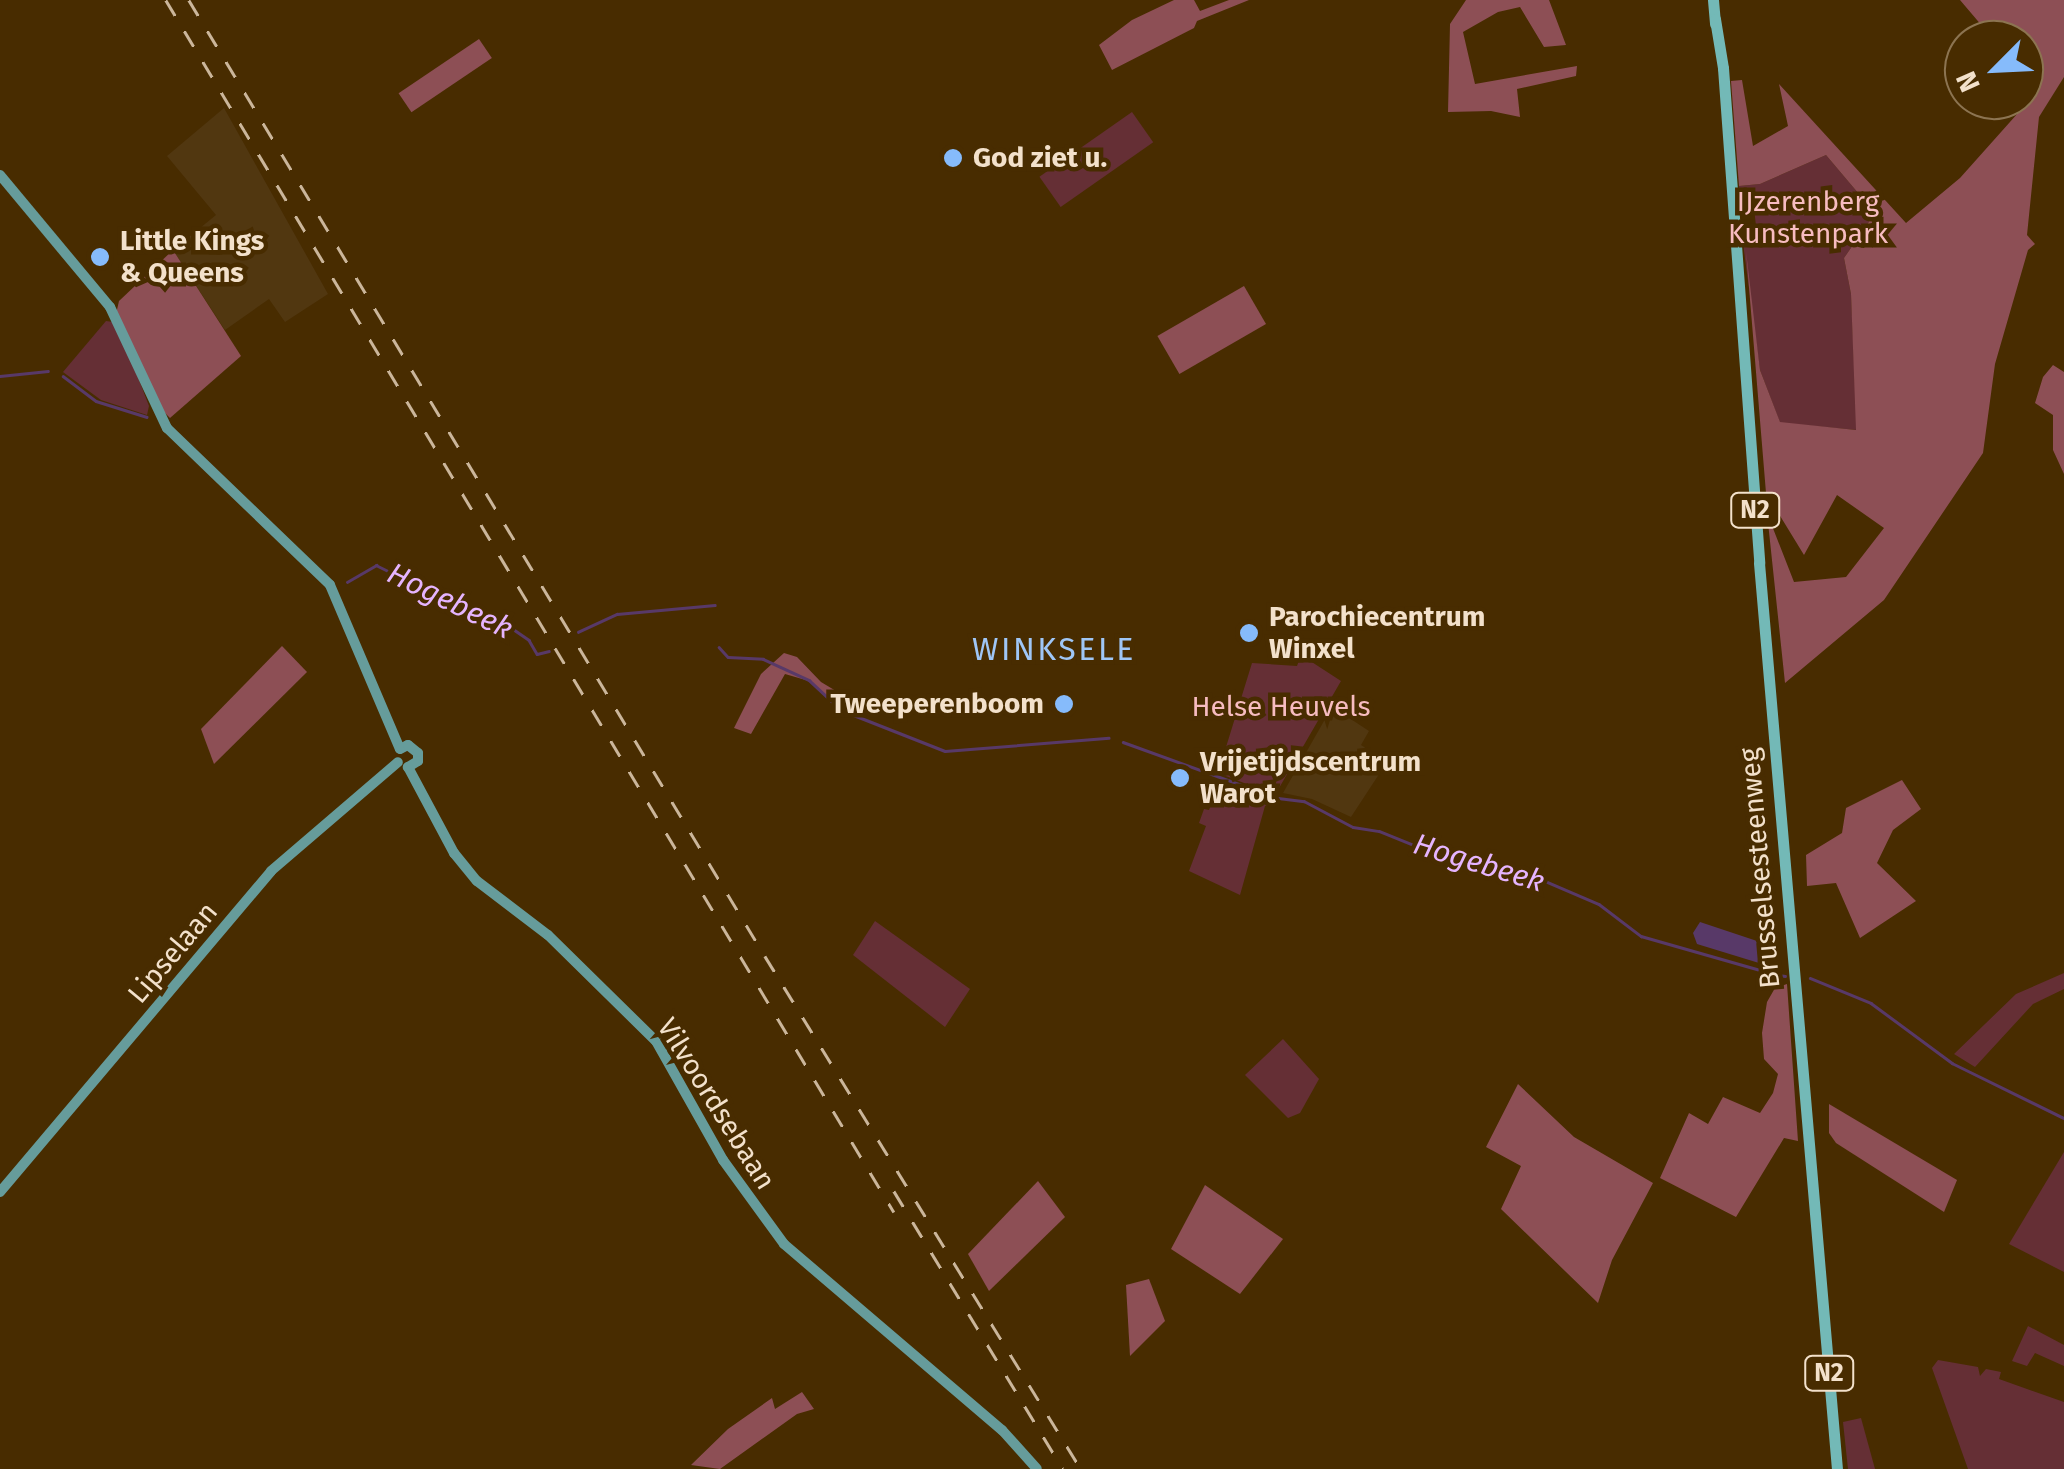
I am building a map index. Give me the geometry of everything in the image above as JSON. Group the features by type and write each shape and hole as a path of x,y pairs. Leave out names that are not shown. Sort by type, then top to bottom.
{"main road":[{"name":"Brusselsesteenweg","path":"1713,0 1726,190 1736,262 1837,1469"}],"street":[{"path":"0,175 110,307 167,428 330,585 403,764"},
{"name":"Vilvoordsebaan","path":"400,749 408,746 418,753 416,764 403,764 454,853 477,881 557,942 656,1041 723,1160 784,1244 1014,1442 1036,1469"},
{"name":"Lipselaan","path":"0,1192 270,871 403,764"}],"shaded area":[{"path":"1174,0 1194,0 1200,11 1229,0 1249,0 1197,21 1194,28 1112,70 1099,45 1132,20"},
{"path":"1466,0 1549,0 1566,45 1544,47 1520,7 1498,12 1463,32 1475,84 1577,66 1576,76 1517,89 1520,117 1491,111 1448,112 1450,24"},
{"path":"1960,0 2064,0 2064,77 2044,109 2044,20 1977,20"},
{"path":"479,39 492,58 411,112 399,93"},
{"path":"1742,80 1753,146 1788,126 1779,84 1906,223 1960,178 2012,120 2039,120 2027,235 2035,244 2028,250 1995,364 1983,453 1884,600 1785,683 1767,513 1794,582 1846,577 1884,528 1837,495 1804,555 1766,493 1746,251 1760,370 1780,422 1856,430 1851,294 1844,258 1875,213 1826,155 1760,184 1739,186 1731,81"},
{"path":"224,108 328,294 285,322 269,299 225,330 173,250 216,215 167,156"},
{"path":"173,250 241,356 170,418 159,407 116,314 119,301"},
{"path":"1244,286 1266,324 1179,374 1157,336"},
{"path":"2053,365 2064,372 2064,474 2053,450 2053,415 2035,403 2043,377"},
{"path":"282,646 307,672 214,764 201,729"},
{"path":"784,653 797,657 821,682 841,694 836,706 809,681 785,674 751,734 734,728 761,674"},
{"path":"1337,710 1369,731 1361,745 1387,762 1351,817 1312,799 1283,793 1328,714 1332,716"},
{"path":"1902,780 1921,809 1893,830 1877,863 1916,901 1860,938 1836,883 1807,886 1806,855 1842,833 1846,808"},
{"path":"1700,922 1760,942 1764,951 1759,963 1697,944 1693,933"},
{"path":"1787,984 1798,1141 1784,1138 1736,1217 1660,1178 1689,1113 1708,1124 1723,1097 1760,1113 1773,1093 1778,1074 1764,1059 1762,1033 1767,1002 1775,988"},
{"path":"1518,1084 1574,1137 1653,1183 1612,1260 1598,1303 1501,1209 1521,1166 1486,1147"},
{"path":"1829,1104 1957,1180 1944,1212 1836,1143 1829,1133"},
{"path":"1038,1181 1065,1217 989,1291 968,1254"},
{"path":"1205,1185 1283,1239 1240,1294 1171,1249"},
{"path":"1149,1279 1165,1321 1130,1356 1126,1285"},
{"path":"802,1392 814,1409 797,1414 720,1469 691,1465 728,1429 772,1398 775,1409"}],"green space":[{"path":"1132,112 1153,142 1061,207 1039,177"},
{"name":"IJzerenberg Kunstenpark","path":"1826,155 1875,213 1844,258 1851,294 1857,430 1780,423 1760,370 1744,251 1743,235 1754,234 1756,226 1752,190 1744,191 1745,201 1740,202 1739,186 1760,184"},
{"path":"106,321 113,322 134,367 149,406 147,415 101,400 63,372"},
{"name":"Helse Heuvels","path":"1301,655 1341,681 1275,795 1218,773 1252,663 1297,666"},
{"path":"1220,781 1273,803 1265,806 1240,895 1189,871 1206,826 1199,823 1204,809 1209,810"},
{"path":"875,921 970,989 945,1027 853,955"},
{"path":"2064,973 2064,989 2033,1004 1975,1067 1954,1054 2016,994"},
{"path":"1283,1039 1319,1079 1300,1113 1288,1118 1245,1075"},
{"path":"2064,1152 2064,1272 2009,1244"},
{"path":"2028,1326 2064,1345 2064,1366 2035,1353 2027,1366 2012,1361"},
{"path":"1938,1360 1978,1367 1980,1376 1986,1369 2001,1372 1999,1379 2064,1402 2064,1469 1968,1469 1932,1368"},
{"path":"1861,1418 1875,1469 1848,1469 1843,1422"}],"waterway":[{"name":"Hogebeek","path":"0,376 48,371"},
{"name":"Hogebeek","path":"63,376 96,401 147,417"},
{"name":"Hogebeek","path":"347,582 376,565 465,609 493,615 529,640 537,654 549,651"},
{"name":"Hogebeek","path":"578,632 617,614 715,605"},
{"name":"Hogebeek","path":"719,647 728,657 763,659 809,680 835,704"},
{"name":"Hogebeek","path":"846,712 945,751 1108,738"},
{"name":"Hogebeek","path":"1123,742 1278,798 1304,801 1353,827 1379,831 1446,858 1515,868 1599,904 1641,936 1774,974"},
{"name":"Hogebeek","path":"1778,975 1785,976"},
{"name":"Hogebeek","path":"1810,978 1871,1003 1952,1063 2064,1118"}],"railway":[{"path":"166,0 894,1212"},
{"path":"189,0 765,956 1081,1469"},
{"path":"894,1191 1063,1469"}],"place":[{"name":"God ziet u.","path":"953,158"},
{"name":"Little Kings & Queens","path":"100,257"},
{"name":"Parochiecentrum Winxel","path":"1249,633"},
{"name":"Tweeperenboom","path":"1064,704"},
{"name":"Vrijetijdscentrum Warot","path":"1180,778"}],"district":[{"name":"WINKSELE","path":"1054,649"}]}
